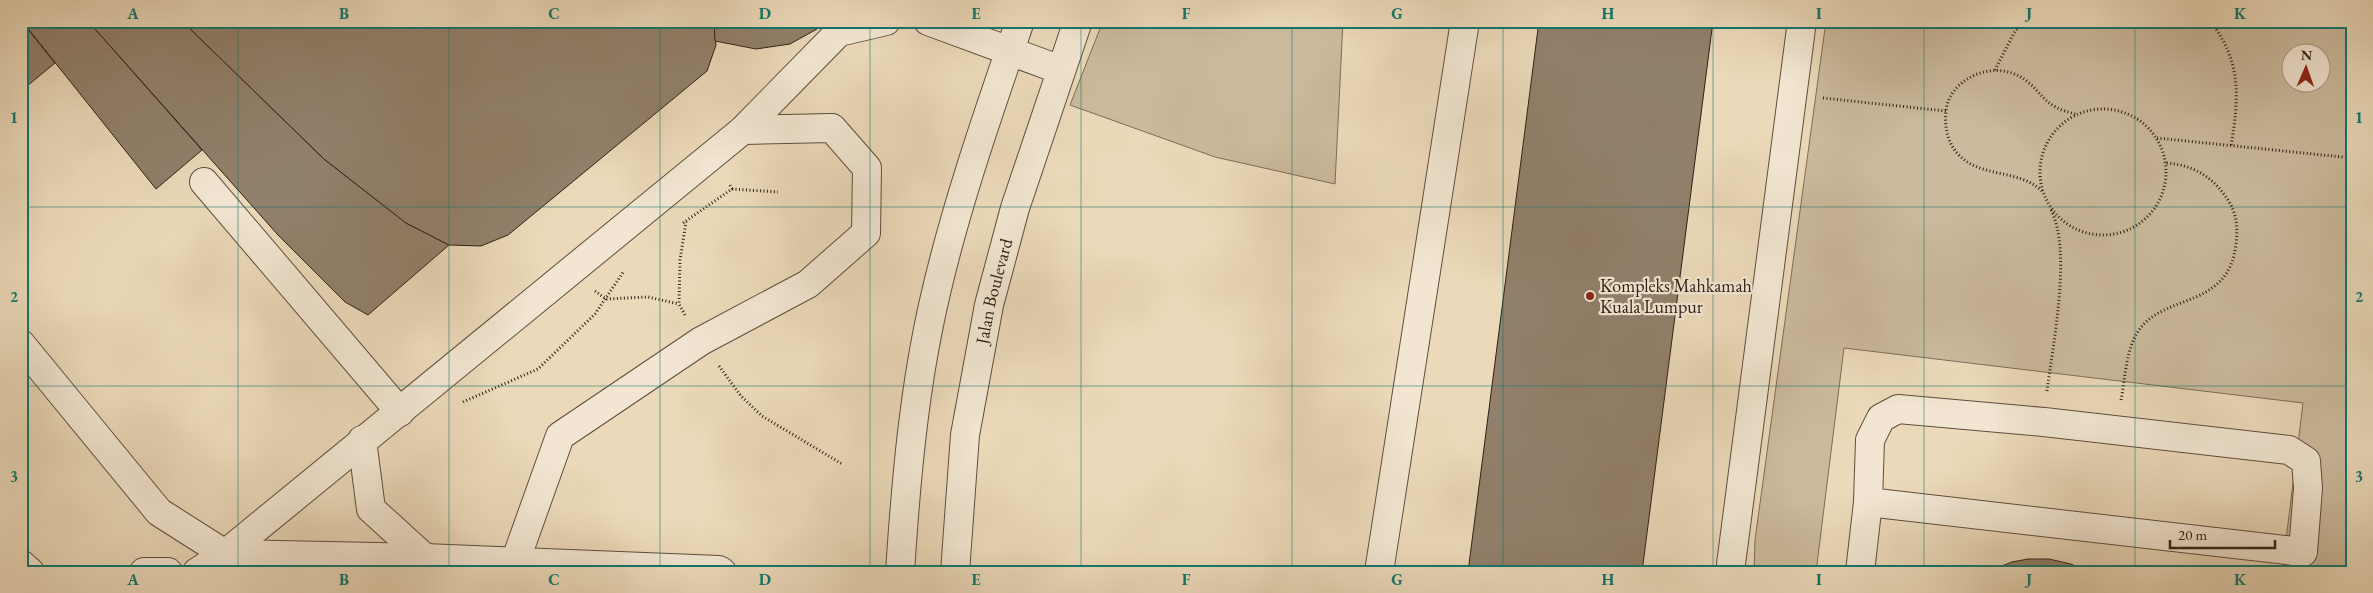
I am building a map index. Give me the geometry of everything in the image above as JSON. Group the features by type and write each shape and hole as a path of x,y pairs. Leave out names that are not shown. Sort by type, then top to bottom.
{"street":[{"path":"196,572 225,554 743,130 838,32 886,21"},
{"path":"928,21 967,29 1009,51 1061,70"},
{"path":"900,572 911,428 935,297 966,186 1020,21"},
{"name":"Jalan Boulevard","path":"955,572 965,435 989,305 1015,208 1078,21"},
{"path":"1379,570 1465,21"},
{"path":"1732,572 1731,564 1802,21"},
{"path":"515,562 560,436 701,341 808,284 866,233 867,168 832,128 743,130"},
{"path":"204,182 409,404"},
{"path":"21,344 159,512 225,554 425,558 719,570 722,572"},
{"path":"1860,572 1868,502 1870,440 1881,418 1898,409 2044,422 2288,450 2306,461 2308,488 2302,562 1868,502"},
{"path":"362,440 371,509 425,558"},
{"path":"21,564 30,572"},
{"path":"144,572 168,572"}],"path":[{"path":"1995,70 2014,33 2023,21"},
{"path":"2210,21 2223,40 2236,76 2237,108 2231,146"},
{"path":"2044,192 2015,176 1976,168 1967,163 1950,144 1946,129 1946,111 1952,94 1962,83 1976,74 1995,70 2005,71 2026,80 2039,95 2054,106 2076,115"},
{"path":"1792,95 1946,111"},
{"path":"2044,422 2060,278 2061,250 2056,219 2049,204 2044,192 2040,168 2044,150 2058,127 2076,115 2096,109 2112,109 2133,116 2150,129 2157,138 2162,147 2166,163 2164,190 2157,205 2144,220 2128,230 2109,235 2084,231 2075,228 2061,219 2049,204"},
{"path":"2157,138 2352,158"},
{"path":"713,155 732,189"},
{"path":"2115,430 2130,352 2138,332 2144,324 2159,314 2195,299 2214,287 2227,271 2235,255 2238,228 2233,206 2219,185 2200,171 2166,163"},
{"path":"678,227 732,189 778,192"},
{"path":"409,404 465,402 538,369 595,314 625,269"},
{"path":"571,272 606,299 648,297 679,304"}],"shaded area":[{"path":"1103,21 1343,21 1335,184 1215,157 1070,105"},
{"path":"1826,21 2352,21 2352,541 2348,572 2282,572 2303,403 1844,348 1816,572 1754,572 1755,540"}],"building":[{"path":"21,21 55,63 21,91"},
{"path":"22,21 88,21 202,150 156,189"},
{"path":"88,21 182,21 324,159 406,223 449,245 368,315 345,302 278,235"},
{"path":"182,21 714,21 716,45 707,71 508,235 481,246 449,245 406,223 324,159"},
{"path":"714,21 822,21 817,29 790,44 756,49 715,41"},
{"name":"Kompleks Mahkamah Kuala Lumpur","path":"1539,21 1713,21 1642,572 1468,572"},
{"path":"2028,559 2049,559 2071,564 2089,572 1986,572 2012,562"}],"place":[{"name":"Kompleks Mahkamah Kuala Lumpur","path":"1590,296"}]}
